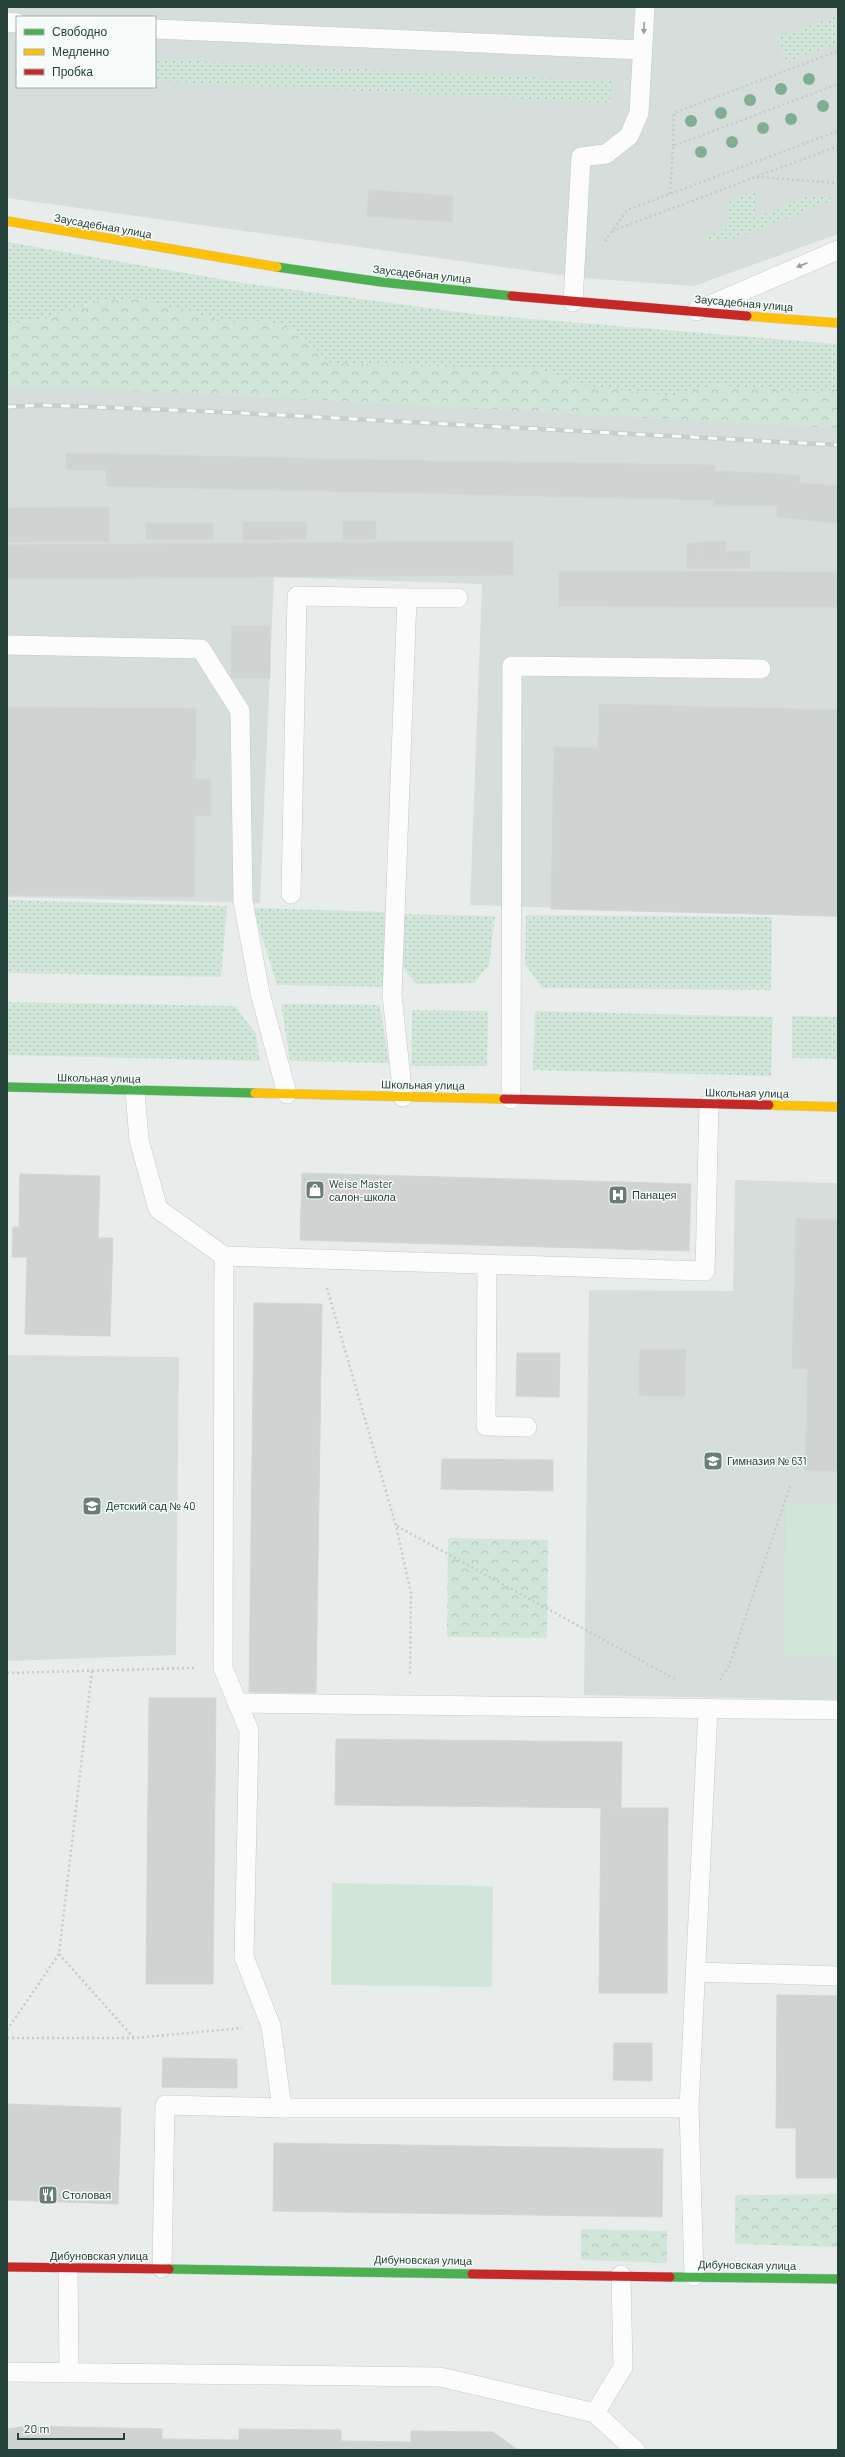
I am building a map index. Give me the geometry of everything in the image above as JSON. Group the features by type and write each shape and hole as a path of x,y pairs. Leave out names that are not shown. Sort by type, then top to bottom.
{"street":[{"name":"Заусадебная улица","path":"7,221 248,264 382,282 573,302 838,323"},
{"name":"Школьная улица","path":"7,1087 838,1107"},
{"name":"Дибуновская улица","path":"7,2267 694,2276 838,2280"}],"lane":[{"path":"573,302 581,157 606,154 629,136 639,113 645,7"},
{"path":"156,28 642,50"},
{"path":"696,311 838,250"},
{"path":"291,894 297,596 458,598"},
{"path":"403,1097 392,995 407,598"},
{"path":"7,645 201,649 240,711 243,901 260,993 287,1094"},
{"path":"511,1099 512,666 761,669"},
{"path":"135,1090 139,1140 158,1209 224,1256 705,1271 709,1104"},
{"path":"224,1256 223,1668 249,1730 244,1957 271,2026 282,2108"},
{"path":"487,1264 486,1426 527,1427"},
{"path":"237,1703 708,1703 838,1710"},
{"path":"694,2276 689,2108 708,1703"},
{"path":"696,1972 838,1976"},
{"path":"162,2268 165,2105 282,2108 689,2108"},
{"path":"68,2268 69,2372"},
{"path":"595,2413 622,2367 621,2275"},
{"path":"7,2372 440,2377 595,2413 632,2449"}],"path":[{"path":"670,194 674,113 838,51"},
{"path":"673,146 838,84"},
{"path":"603,243 627,210 838,131"},
{"path":"612,232 838,146"},
{"path":"755,177 838,183"},
{"path":"319,1259 396,1526 411,1593 410,1704"},
{"path":"396,1526 708,1703 729,1666 791,1483"},
{"path":"7,1674 223,1668"},
{"path":"7,2030 59,1954 92,1671"},
{"path":"59,1954 135,2038"},
{"path":"7,2038 135,2038 271,2026"}],"shaded area":[{"path":"7,7 838,7 838,234 694,286 582,278 7,198"},
{"path":"7,360 838,383 838,917 470,905 482,584 274,577 260,903 7,897"},
{"name":"Гимназия № 631","path":"735,1180 838,1183 838,1700 584,1695 589,1290 733,1291"},
{"name":"Детский сад № 40","path":"7,1355 179,1357 176,1655 7,1661"}],"green space":[{"path":"838,15 838,43 786,63 777,38"},
{"path":"156,59 611,81 610,103 156,81"},
{"path":"755,191 755,218 808,196 838,198 729,241 700,240 727,229 726,202"},
{"path":"7,242 243,283 473,314 838,344 838,389 810,393 713,385 673,396 586,386 532,367 455,367 330,363 299,333 262,319 232,323 136,298 99,301 41,320 7,323"},
{"path":"137,298 232,323 262,319 299,333 330,363 455,367 532,367 586,386 673,396 713,385 810,393 838,389 838,428 50,386 7,388 7,323 42,320 99,301"},
{"path":"7,900 227,906 221,977 7,973"},
{"path":"253,908 388,912 385,987 277,985"},
{"path":"404,914 495,916 489,965 474,983 416,984 402,966"},
{"path":"526,915 772,917 771,990 542,988 525,964"},
{"path":"7,1002 235,1006 256,1034 260,1061 7,1055"},
{"path":"281,1004 380,1005 389,1063 290,1061"},
{"path":"412,1010 488,1011 487,1066 411,1066"},
{"path":"535,1011 773,1017 771,1076 533,1070"},
{"path":"792,1016 838,1017 838,1059 792,1058"},
{"path":"786,1503 838,1504 838,1656 783,1655"},
{"path":"448,1538 548,1540 547,1638 447,1637"},
{"path":"332,1883 493,1886 492,1987 331,1985"},
{"path":"838,2194 838,2247 735,2244 735,2195"},
{"path":"581,2229 667,2231 667,2263 581,2260"}],"building":[{"path":"369,190 453,196 452,222 367,216"},
{"path":"66,453 433,461 715,465 714,471 800,475 799,483 838,486 838,523 777,517 777,505 713,506 714,500 106,486 106,470 66,470"},
{"path":"109,507 109,541 7,542 7,508"},
{"path":"343,521 376,521 376,539 343,540"},
{"path":"243,522 306,522 306,539 243,540"},
{"path":"146,523 213,523 213,539 146,539"},
{"path":"513,541 513,575 7,579 7,545"},
{"path":"703,541 726,541 725,568 703,568"},
{"path":"687,543 703,543 703,568 687,568"},
{"path":"725,551 750,551 750,568 725,568"},
{"path":"559,571 838,572 838,607 559,606"},
{"path":"232,626 270,626 270,678 231,678"},
{"path":"599,704 838,710 838,916 551,909 554,747 598,748"},
{"path":"7,707 196,709 195,779 211,779 211,816 195,816 194,897 7,895"},
{"path":"302,1173 691,1184 689,1251 300,1240"},
{"path":"20,1174 100,1176 98,1238 113,1238 110,1336 25,1334 27,1257 12,1257 13,1227 19,1227"},
{"path":"796,1218 838,1220 838,1471 805,1470 808,1369 792,1368"},
{"path":"254,1303 322,1304 316,1693 249,1692"},
{"path":"640,1349 686,1349 685,1396 639,1395"},
{"path":"517,1353 560,1353 559,1397 516,1396"},
{"path":"442,1459 553,1460 553,1491 441,1489"},
{"path":"149,1698 216,1698 213,1984 146,1984"},
{"path":"336,1739 622,1742 621,1808 335,1805"},
{"path":"601,1808 668,1808 667,1993 599,1993"},
{"path":"777,1995 838,1996 838,2178 796,2178 796,2128 776,2128"},
{"path":"614,2043 652,2043 652,2081 613,2080"},
{"path":"163,2058 237,2059 237,2088 162,2087"},
{"path":"7,2104 121,2108 118,2204 7,2200"},
{"path":"274,2143 663,2149 662,2217 273,2211"},
{"path":"27,2426 162,2429 162,2439 239,2440 239,2429 341,2430 341,2441 411,2442 411,2431 493,2432 518,2450 7,2450 7,2429"}],"railway":[{"path":"7,407 41,405 223,412 838,445"}],"traffic: fast":[{"path":"277,267 381,282 512,296"},
{"path":"7,1087 255,1093"},
{"path":"169,2269 472,2274"},
{"path":"670,2277 838,2279"}],"traffic: slow":[{"path":"7,221 277,267"},
{"path":"747,316 838,323"},
{"path":"255,1093 504,1099"},
{"path":"769,1105 838,1107"}],"traffic: jam":[{"path":"512,296 747,316"},
{"path":"504,1099 769,1105"},
{"path":"7,2267 169,2269"},
{"path":"472,2274 670,2277"}],"place":[{"name":"Weise Master салон-школа","path":"315,1190"},
{"name":"Панацея","path":"618,1195"},
{"name":"Гимназия № 631","path":"713,1461"},
{"name":"Детский сад № 40","path":"92,1506"},
{"name":"Столовая","path":"48,2195"}]}
